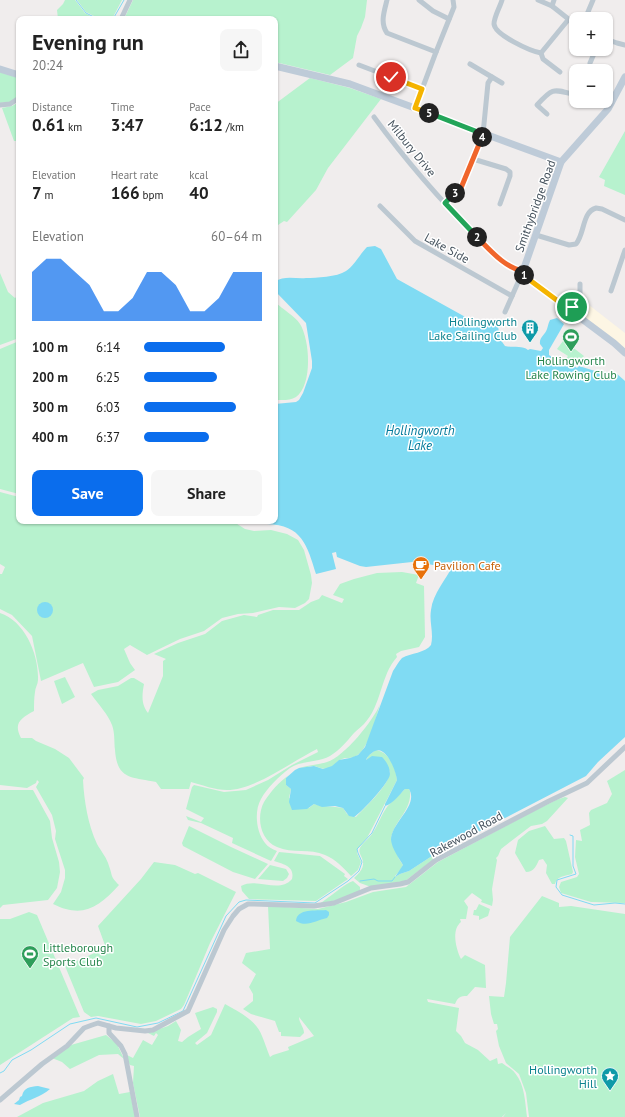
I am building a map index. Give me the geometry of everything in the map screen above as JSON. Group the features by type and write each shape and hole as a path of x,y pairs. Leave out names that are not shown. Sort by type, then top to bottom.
{"main road":[{"path":"278,67 350,84 561,162"},
{"path":"0,69 16,74"},
{"name":"Smithybridge Road","path":"613,101 625,77"},
{"name":"Smithybridge Road","path":"523,271 561,162 608,108"},
{"path":"523,271 527,278 545,294 570,310 625,353"}],"street":[{"path":"122,16 130,0"},
{"path":"387,0 383,22 384,28 388,33 436,52"},
{"path":"419,0 433,11 449,19"},
{"path":"415,108 454,7 454,0"},
{"path":"502,0 494,23 496,29 500,34 534,52 541,53"},
{"path":"538,0 552,6 568,20 541,53"},
{"path":"552,6 554,0"},
{"path":"588,12 594,0"},
{"path":"613,42 625,45"},
{"path":"541,53 544,59 560,72"},
{"path":"590,63 593,56"},
{"path":"470,64 502,83"},
{"path":"359,65 422,89"},
{"path":"445,203 461,188 483,134 488,83 492,76"},
{"path":"547,114 537,105 548,93 553,90 569,92"},
{"path":"0,104 10,104 16,100"},
{"name":"Milbury Drive","path":"374,117 396,147 445,203 495,254 514,270 523,271"},
{"path":"473,159 510,172 500,204"},
{"name":"Lake Side","path":"380,206 415,241 512,296"},
{"path":"536,235 569,245 576,244 588,213 596,208 602,209 625,220"},
{"path":"611,291 625,250"},
{"name":"Smithybridge Road","path":"505,312 523,271"},
{"path":"570,310 580,295 580,284"},
{"name":"Rakewood Road","path":"0,1100 42,1064 67,1046 84,1028 98,1023 109,1026 153,1030 188,1011 224,930 239,909 248,904 321,906 334,903 371,888 408,882 436,860 549,801 587,783 625,747"},
{"path":"109,1026 109,1033 121,1046 125,1054 137,1117"}],"shaded area":[{"path":"571,291 625,333 625,350 564,302"}],"green space":[{"path":"65,0 75,0 85,13 90,16 58,16 57,10"},
{"path":"77,0 122,0 114,16 94,16 86,12"},
{"path":"133,0 367,0 365,17 357,36 353,58 330,75 278,63 278,16 125,16"},
{"path":"0,71 16,77 16,98 11,102 0,103"},
{"path":"310,78 350,88 381,99 328,168 316,190 287,222 284,221 278,225 278,102"},
{"path":"16,104 16,141 14,141 2,108"},
{"path":"625,131 625,195 604,186 605,180 599,177"},
{"path":"0,273 8,292 16,297 16,339 0,345"},
{"path":"278,304 300,324 306,340 308,351 305,383 296,397 289,400 278,400"},
{"name":"Hollingworth Lake Rowing Club","path":"566,337 574,342 571,346 584,356 578,363 573,359 569,364 564,361 568,356 557,349"},
{"path":"16,342 16,493 0,489 0,349"},
{"path":"0,492 16,496 16,524 237,524 245,529 254,531 271,530 287,534 298,540 304,550 312,583 309,599 305,603 295,608 279,607 222,618 204,631 180,639 147,655 130,645 124,649 135,670 118,682 94,687 83,663 41,681 32,636 12,615 0,609 0,574 2,574 5,567 0,564"},
{"path":"402,572 419,575 416,583 424,586 425,637 419,647 401,651 396,654 397,657 387,673 370,716 334,754 320,760 295,765 290,768 274,782 261,799 257,809 258,827 267,846 277,851 271,861 232,843 233,838 201,823 188,820 186,816 201,822 204,818 186,809 192,787 194,785 224,792 246,790 268,780 292,765 318,752 317,749 261,780 238,789 227,790 191,782 189,789 161,789 156,782 133,778 123,772 119,767 116,760 112,725 91,694 98,690 118,686 131,678 134,678 144,684 143,699 144,706 148,713 163,676 163,661 166,659 154,654 178,643 205,634 222,621 244,615 257,617 258,615 273,610 299,610 311,602 319,599 322,595 342,603 344,599 333,595 340,584 377,573"},
{"path":"0,613 17,623 29,640 38,670 34,711 25,716 18,725 21,738 32,738 55,749 69,758 84,778 85,804 91,829 97,844 107,860 113,878 119,885 112,893 97,905 90,908 73,910 53,904 61,892 65,878 65,870 55,839 56,831 52,815 36,787 39,782 37,780 36,783 27,788 0,785"},
{"path":"65,677 75,697 62,704 54,681"},
{"path":"380,704 365,747 356,756 342,759 332,767 326,769 314,766 299,768 327,762 342,753 358,737 372,719"},
{"path":"376,750 381,751 391,761 397,780 367,838 357,849 361,862 358,870 351,876 336,861 325,855 313,852 283,849 271,844 263,834 260,814 264,802 272,790 282,781 289,775 286,778 286,785 291,789 289,798 309,808 314,804 343,808 347,814 356,817 382,789 389,777 390,771 370,758 366,761 368,756"},
{"path":"625,770 625,903 591,902 561,893 559,887 561,882 577,877 579,874 575,857 576,840 582,841 580,830 590,825 589,813 591,810 607,803 612,794 607,781"},
{"path":"408,788 410,791 410,798 406,810 396,826 391,839 403,865 395,877 409,871 432,856 433,860 405,881 371,887 360,883 354,878 360,872 363,864 359,851 362,844 371,836 387,807 405,789"},
{"path":"0,790 33,790 50,821 52,838 59,862 60,872 57,888 48,900 3,905 0,908"},
{"path":"565,797 568,798 547,821 542,824 531,826 501,849 496,858 497,860 492,889 492,906 481,902 482,900 472,893 464,901 468,907 466,919 460,919 461,922 456,930 455,940 457,950 461,959 465,955 485,965 486,988 475,987 467,996 458,998 455,1004 427,999 428,1002 459,1008 456,1031 465,1043 478,1050 490,1061 497,1058 498,1064 502,1063 515,1073 523,1088 527,1117 503,1117 506,1113 502,1117 140,1117 133,1083 134,1066 130,1065 126,1058 127,1055 133,1058 143,1040 152,1045 158,1035 156,1033 154,1036 148,1033 168,1026 176,1021 181,1030 178,1041 182,1042 201,1029 195,1013 213,1007 217,1009 217,1012 207,1033 195,1043 197,1045 211,1035 225,1004 236,1010 256,1025 270,1057 289,1050 288,1047 314,1036 299,1017 304,1033 300,1037 281,1036 281,1032 279,1032 275,1021 251,1014 243,1009 253,1001 253,994 249,987 256,974 242,963 246,953 270,949 268,906 318,909 346,902 373,892 406,887 438,862 536,810"},
{"path":"189,826 268,864 255,879 233,872 183,846 182,843"},
{"path":"545,826 554,839 564,838 566,841 573,872 572,874 559,878 555,884 552,884 546,873 547,865 543,859 539,860 533,870 526,872 515,853 518,840 529,831"},
{"path":"279,852 320,856 345,874 344,876 348,879 316,901 249,899 242,891 241,886 254,883 281,885 292,879 292,871 288,866 274,861"},
{"path":"154,862 175,865 195,874 198,873 236,892 210,943 181,1009 156,1021 141,1024 98,1016 91,1017 84,1012 65,966 106,948 98,926 141,879"},
{"path":"270,865 286,869 289,874 287,878 283,881 258,879"},
{"path":"353,881 360,887 360,891 337,900 319,904 345,885"},
{"path":"542,896 559,903 559,907 571,906 625,914 625,1117 529,1117 526,1093 519,1074 506,1063 499,1046 496,1031 498,1029 497,1024 494,1024 491,1014 489,996 504,997 510,937"},
{"path":"479,904 490,909 488,916 479,920 479,916 473,915 474,910 476,910"},
{"name":"Littleborough Sports Club","path":"29,912 37,915 80,1017 73,1018 0,1065 0,919 10,919"},
{"path":"106,1035 117,1044 124,1059 118,1054 99,1055 70,1069 62,1062 52,1058 71,1045"},
{"path":"113,1074 119,1094 130,1092 135,1117 17,1117 43,1103 84,1091 98,1081"}],"water":[{"name":"Hollingworth Lake","path":"375,246 381,249 397,279 478,324 498,326 500,339 505,346 541,351 543,348 540,344 541,338 546,331 550,320 557,318 564,324 549,350 549,355 558,361 560,359 577,368 579,366 595,371 616,373 625,381 625,737 598,762 586,776 432,856 409,871 395,877 403,865 393,847 391,840 392,833 408,808 411,795 409,789 405,789 393,801 385,806 397,780 392,764 385,754 377,750 366,759 372,756 382,757 388,764 390,774 389,778 380,790 354,817 349,816 343,808 335,806 322,807 314,804 307,809 292,810 289,802 291,789 286,785 286,778 299,768 314,766 323,769 332,766 339,760 358,755 365,747 393,671 398,663 402,658 425,650 431,645 432,604 437,592 453,565 449,562 433,565 412,562 366,567 337,557 336,552 332,553 336,569 316,574 306,546 301,538 288,528 279,525 267,524 278,524 278,404 296,402 299,400 312,368 306,323 278,294 278,280 286,278 332,276 342,273 352,266 367,247"},
{"path":"45,602 52,607 53,610 48,617 45,618 38,613 37,610 42,603"},
{"path":"312,910 326,910 329,912 327,918 308,924 296,921 297,917 303,912"},
{"path":"38,1086 50,1089 20,1105 14,1104 19,1100 26,1089"}],"waterway":[{"path":"76,0 86,13 92,16"},
{"path":"115,16 124,0"},
{"path":"0,1073 4,1071 12,1060 31,1050 70,1024 96,1018 137,1027 158,1023 183,1011 226,916 239,902 246,900 315,903 348,881 359,871 362,862 357,849 372,833 385,806"},
{"path":"570,835 573,836 573,866 576,874 557,880 556,887 562,895 594,905 615,903 625,904"},
{"path":"360,881 374,879 378,881 392,881 395,877"}],"place":[{"name":"Hollingworth Lake Sailing Club","path":"530,343"},
{"name":"Hollingworth Lake Rowing Club","path":"571,352"},
{"name":"Pavilion Cafe","path":"421,580"},
{"name":"Littleborough Sports Club","path":"30,969"},
{"name":"Hollingworth Hill","path":"610,1091"}],"route":[{"path":"391,77 422,89 415,108 483,134 461,188 445,203 468,228 514,270 523,271 527,278 570,310 572,307"}]}
